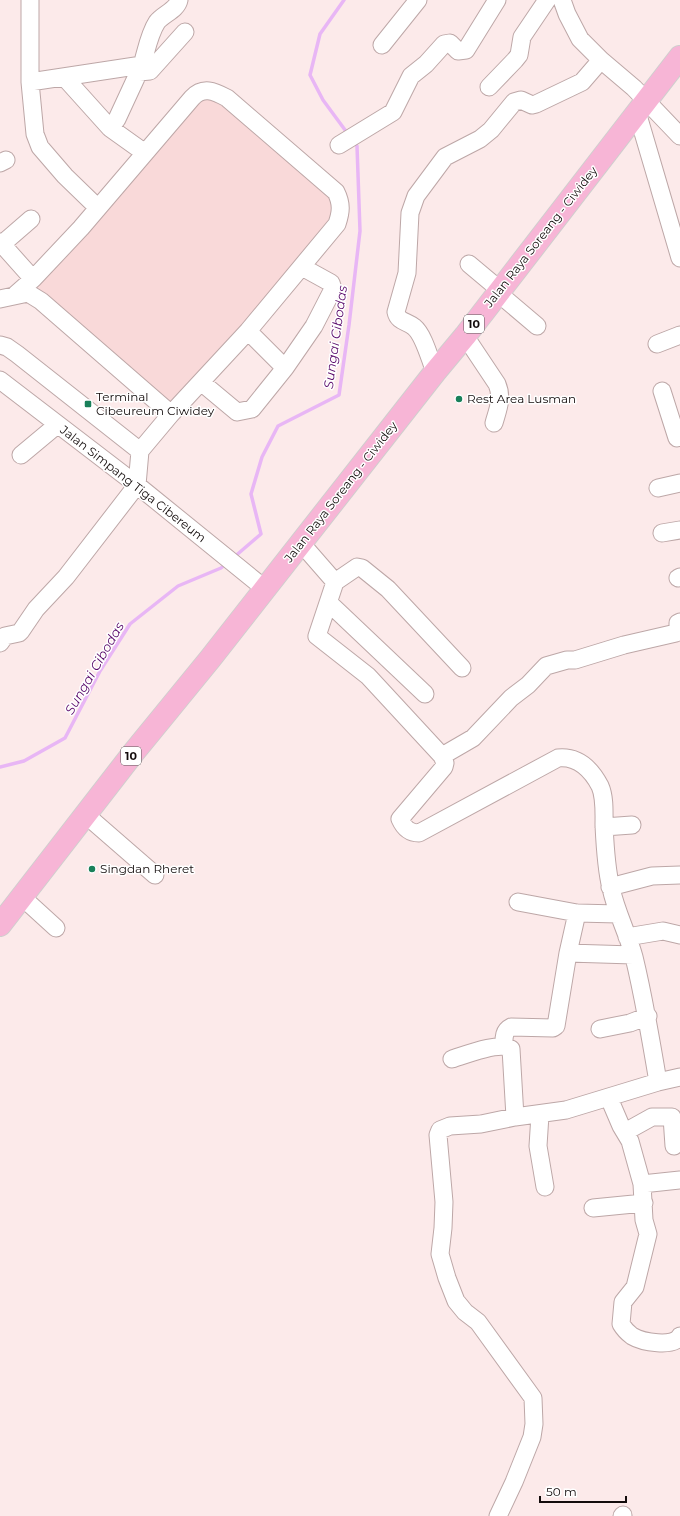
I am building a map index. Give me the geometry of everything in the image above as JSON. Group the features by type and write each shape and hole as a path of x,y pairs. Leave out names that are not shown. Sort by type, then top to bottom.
{"highway":[{"name":"Jalan Raya Soreang - Ciwidey","path":"0,925 134,752 210,659 264,588 435,372 466,336 499,291 680,57"}],"street":[{"path":"30,0 30,82 35,134 40,147 65,176 98,208"},
{"path":"110,128 117,119 140,69 156,24 162,17 176,7 179,0"},
{"path":"382,45 418,0"},
{"path":"343,143 384,120 393,112 411,76 426,64 444,44 450,43 458,51 466,50 497,0"},
{"path":"489,87 519,54 522,37 547,0"},
{"path":"562,0 567,14 580,39 601,60 634,88 641,107 677,240 680,258"},
{"path":"30,82 140,69 150,71 185,32"},
{"path":"435,372 420,334 414,327 401,320 396,312 407,273 410,213 416,196 445,157 480,139 491,130 514,102 521,100 532,105 536,104 574,87 582,82 601,60"},
{"path":"65,78 110,128 145,153"},
{"path":"0,643 5,636 19,633 21,631 36,609 66,577 137,485 140,451 171,414 248,331 337,224 341,212 340,200 336,192 227,98 209,90 197,93 98,208 33,280 16,294"},
{"path":"641,107 680,136"},
{"path":"31,219 1,244 33,280"},
{"path":"469,264 537,326"},
{"path":"201,382 237,412 244,412 252,409 285,368 314,326 333,289 331,284 302,267"},
{"path":"0,298 28,292 171,414"},
{"path":"248,331 285,368"},
{"path":"657,344 680,335"},
{"path":"466,336 498,384 501,392 501,400 494,423"},
{"path":"0,345 7,347 17,354 140,451"},
{"name":"Jalan Simpang Tiga Cibereum","path":"0,380 137,485 264,588"},
{"path":"662,391 674,438"},
{"path":"21,455 57,425"},
{"path":"658,488 680,483"},
{"path":"662,533 680,530"},
{"path":"301,543 335,582"},
{"path":"462,668 388,589 362,568 357,567 335,582 318,632 320,640 368,676 442,756 445,763 444,767 400,819 405,829 419,833 424,831 552,760 564,758 573,759 586,766 594,774 601,788 610,887 633,955 648,1016 658,1082"},
{"path":"329,603 425,694"},
{"path":"442,756 473,738 511,698 528,685 546,666 624,645 676,634 680,622"},
{"path":"86,815 155,876"},
{"path":"604,827 632,825"},
{"path":"610,887 652,876 680,875"},
{"path":"22,897 56,928"},
{"path":"518,902 577,913 618,914"},
{"path":"504,1046 505,1033 510,1027 553,1028 556,1026 568,953 577,913"},
{"path":"627,937 663,931 680,935"},
{"path":"568,953 633,955"},
{"path":"600,1029 648,1016"},
{"path":"452,1058 488,1048 504,1046 509,1047 512,1051 514,1117"},
{"path":"498,1516 514,1482 532,1437 534,1424 533,1398 478,1322 465,1312 456,1300 447,1278 440,1254 444,1202 438,1134 440,1130 450,1126 481,1124 514,1117 540,1115 566,1110 658,1082 680,1077"},
{"path":"609,1098 630,1141 642,1184 644,1220 648,1234 634,1288 623,1302 621,1324 632,1336 645,1340 670,1343 676,1342 680,1336"},
{"path":"540,1115 538,1146 545,1187"},
{"path":"625,1132 652,1117 672,1116 674,1146"},
{"path":"642,1184 680,1180"},
{"path":"593,1208 644,1203"}],"shaded area":[{"path":"210,89 347,209 173,406 36,287"}],"waterway":[{"name":"Sungai Cibodas","path":"344,0 320,34 310,75 323,100 348,134"},
{"name":"Sungai Cibodas","path":"233,558 261,534 251,494 262,457 278,426 339,395 360,231 357,146 353,141"},
{"name":"Sungai Cibodas","path":"0,767 24,761 65,738 100,671 130,624 178,586 221,568 226,564"}],"place":[{"name":"Rest Area Lusman","path":"459,399"},
{"name":"Terminal Cibeureum Ciwidey","path":"88,404"},
{"name":"Singdan Rheret","path":"92,869"}]}
